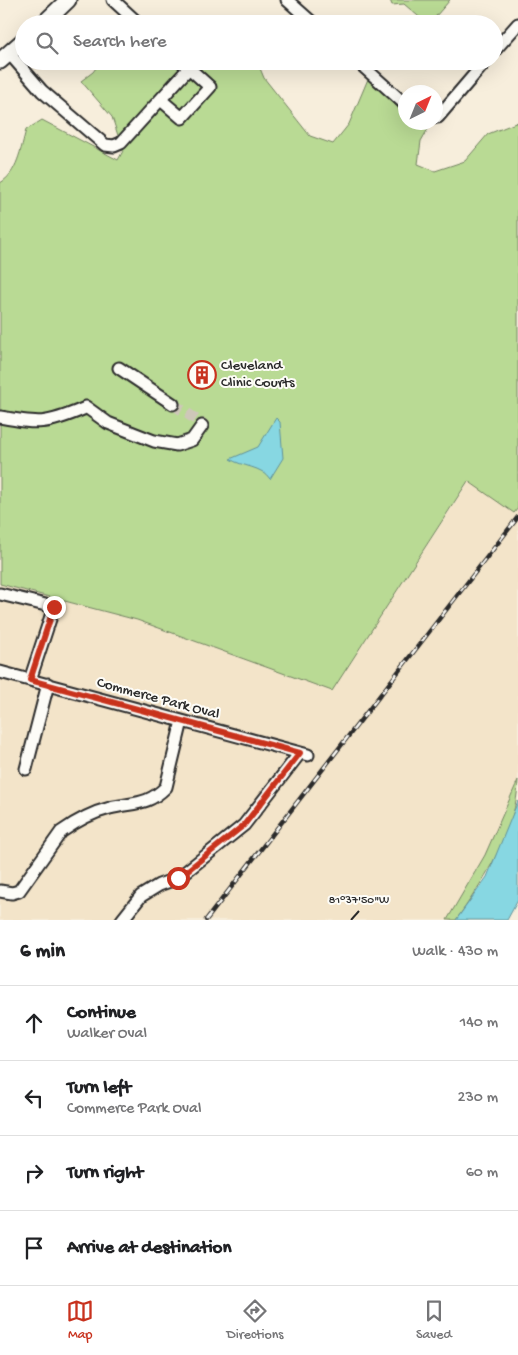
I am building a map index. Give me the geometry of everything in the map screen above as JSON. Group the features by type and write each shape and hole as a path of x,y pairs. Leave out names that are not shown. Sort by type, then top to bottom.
{"main road":[{"path":"52,15 68,0"},
{"path":"4,57 15,48"}],"street":[{"path":"112,0 129,15"},
{"path":"287,0 304,15"},
{"path":"503,41 518,24"},
{"path":"4,57 15,67"},
{"path":"19,70 105,145 114,146 121,143 161,100 182,70"},
{"path":"161,100 182,118 210,87 191,70"},
{"path":"367,70 398,97"},
{"path":"443,112 478,70"},
{"path":"119,368 173,404"},
{"path":"0,417 38,424 60,419 84,408 108,423 122,429 154,441 177,445 192,440 202,426"},
{"path":"0,594 54,607 30,680"},
{"name":"Commerce Park Oval","path":"0,672 304,754 244,825 178,878 159,885 141,896 122,920"},
{"path":"26,769 48,684"},
{"path":"0,891 12,893 18,891 62,832 71,825 108,808 150,801 159,794 166,787 182,721"}],"shaded area":[{"path":"469,481 514,513 518,508 518,780 485,855 447,920 0,920 0,584 137,620 332,691"}],"green space":[{"path":"390,0 450,0 437,15 417,15 404,4 392,5"},
{"path":"94,70 261,70 264,78 310,136 333,144 349,124 368,79 379,87 398,108 398,130 427,130 421,141 418,164 435,171 465,161 488,134 518,122 518,508 514,513 468,481 332,691 137,620 0,584 0,183 6,179 14,167 26,130 42,120 118,160 123,151 112,117 81,81"},
{"path":"518,780 512,817 497,854 456,920 447,920 485,855"}],"water":[{"path":"276,418 280,422 283,458 270,479 257,469 230,459 258,447"},
{"path":"518,801 518,900 507,920 456,920 487,877"}],"tunnel":[{"path":"173,404 203,424 202,426"}],"railway":[{"path":"206,920 518,517"}],"place":[{"name":"Cleveland Clinic Courts","path":"202,375"}],"route":[{"path":"54,607 30,680 300,753 244,825 178,878"}]}
